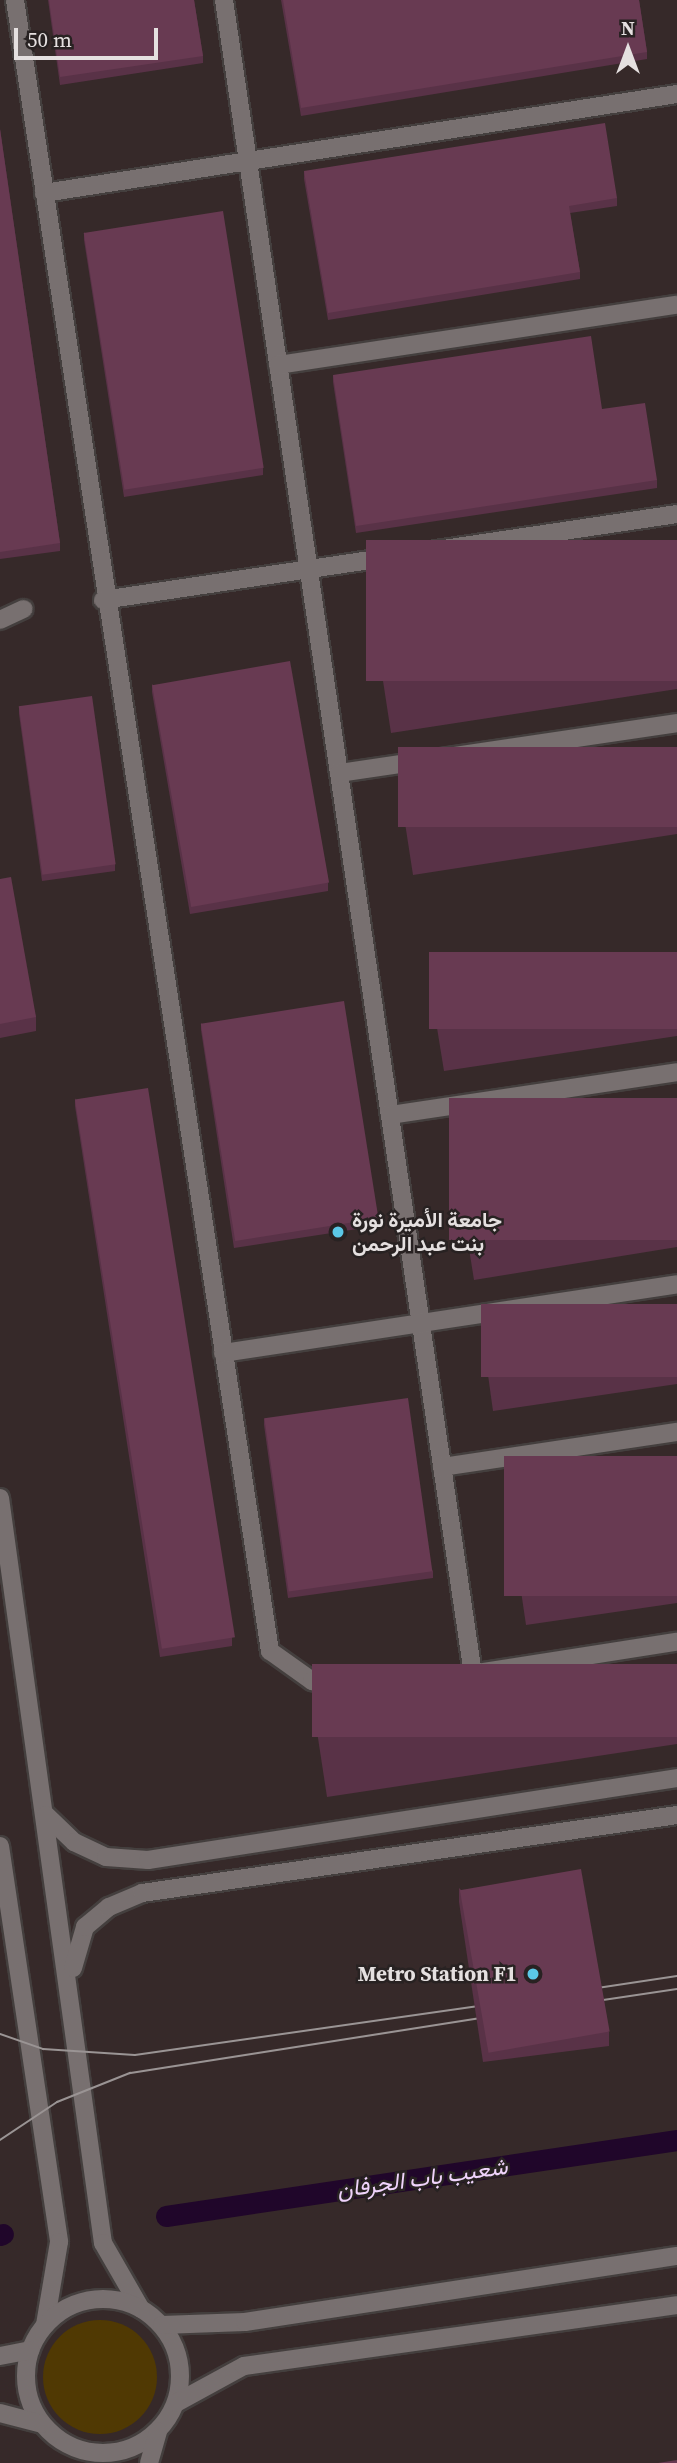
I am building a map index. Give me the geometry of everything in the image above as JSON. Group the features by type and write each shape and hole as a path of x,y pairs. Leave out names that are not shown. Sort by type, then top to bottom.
{"street":[{"path":"15,0 103,600 270,1651 312,1681 356,1692 677,1643"},
{"path":"224,0 473,1674"},
{"path":"44,194 247,158 676,100"},
{"path":"278,365 677,304"},
{"path":"103,600 677,514"},
{"path":"0,605 24,609 0,620"},
{"path":"339,773 677,723"},
{"path":"390,1115 677,1072"},
{"path":"223,1353 677,1284"},
{"path":"442,1467 677,1432"},
{"path":"0,1498 71,1975 103,2243 141,2309 162,2325 180,2362 176,2403 158,2431 149,2463"},
{"path":"46,1815 74,1842 106,1857 148,1860 677,1778"},
{"path":"71,1975 85,1927 109,1907 142,1894 677,1815"},
{"path":"0,1846 59,2242 46,2325 30,2350 26,2376 42,2424"},
{"path":"162,2325 245,2322 677,2256"},
{"path":"46,2325 90,2300 141,2309"},
{"path":"176,2403 244,2366 677,2305"},
{"path":"0,2356 30,2350"},
{"path":"0,2413 42,2424 65,2444 78,2463"},
{"path":"65,2444 114,2453 158,2431"}],"shaded area":[{"name":"جامعة الأميرة نورة بنت عبد الرحمن","path":"0,0 677,0 677,2463 0,2463"},
{"path":"100,2320 122,2324 140,2337 153,2355 157,2377 153,2399 140,2417 122,2430 100,2434 78,2430 60,2417 47,2399 43,2377 47,2355 60,2337 78,2324"}],"building":[{"path":"49,0 194,0 203,56 60,77"},
{"path":"283,0 639,0 647,52 301,108"},
{"path":"605,123 617,198 569,206 580,272 328,313 304,171"},
{"path":"0,129 60,543 0,552"},
{"path":"223,211 264,468 124,490 84,233"},
{"path":"591,336 602,409 645,403 657,480 356,526 333,375"},
{"path":"366,540 677,540 677,681 366,681"},
{"path":"290,661 329,883 191,907 152,685"},
{"path":"92,696 116,864 42,875 19,706"},
{"path":"398,747 677,747 677,827 398,827"},
{"path":"11,877 36,1017 0,1024 0,879"},
{"path":"429,952 677,952 677,1029 429,1029"},
{"path":"344,1001 378,1218 235,1241 201,1024"},
{"path":"148,1088 235,1637 162,1649 75,1100"},
{"path":"449,1098 677,1098 677,1240 449,1240"},
{"path":"481,1304 677,1304 677,1377 481,1377"},
{"path":"408,1398 432,1571 289,1591 264,1418"},
{"path":"504,1456 677,1456 677,1596 504,1596"},
{"path":"312,1664 677,1664 677,1737 312,1737"},
{"name":"Metro Station F1","path":"581,1869 610,2031 489,2053 460,1890"}],"waterway":[{"name":"شعيب باب الجرفان","path":"166,2216 677,2140"}],"tram line":[{"path":"584,1990 677,1976"},
{"path":"583,2003 677,1989"},
{"path":"0,2034 43,2049 135,2055 494,2004"},
{"path":"0,2140 57,2102 130,2073 496,2016"}],"place":[{"name":"جامعة الأميرة نورة بنت عبد الرحمن","path":"338,1232"},
{"name":"Metro Station F1","path":"533,1974"}]}
